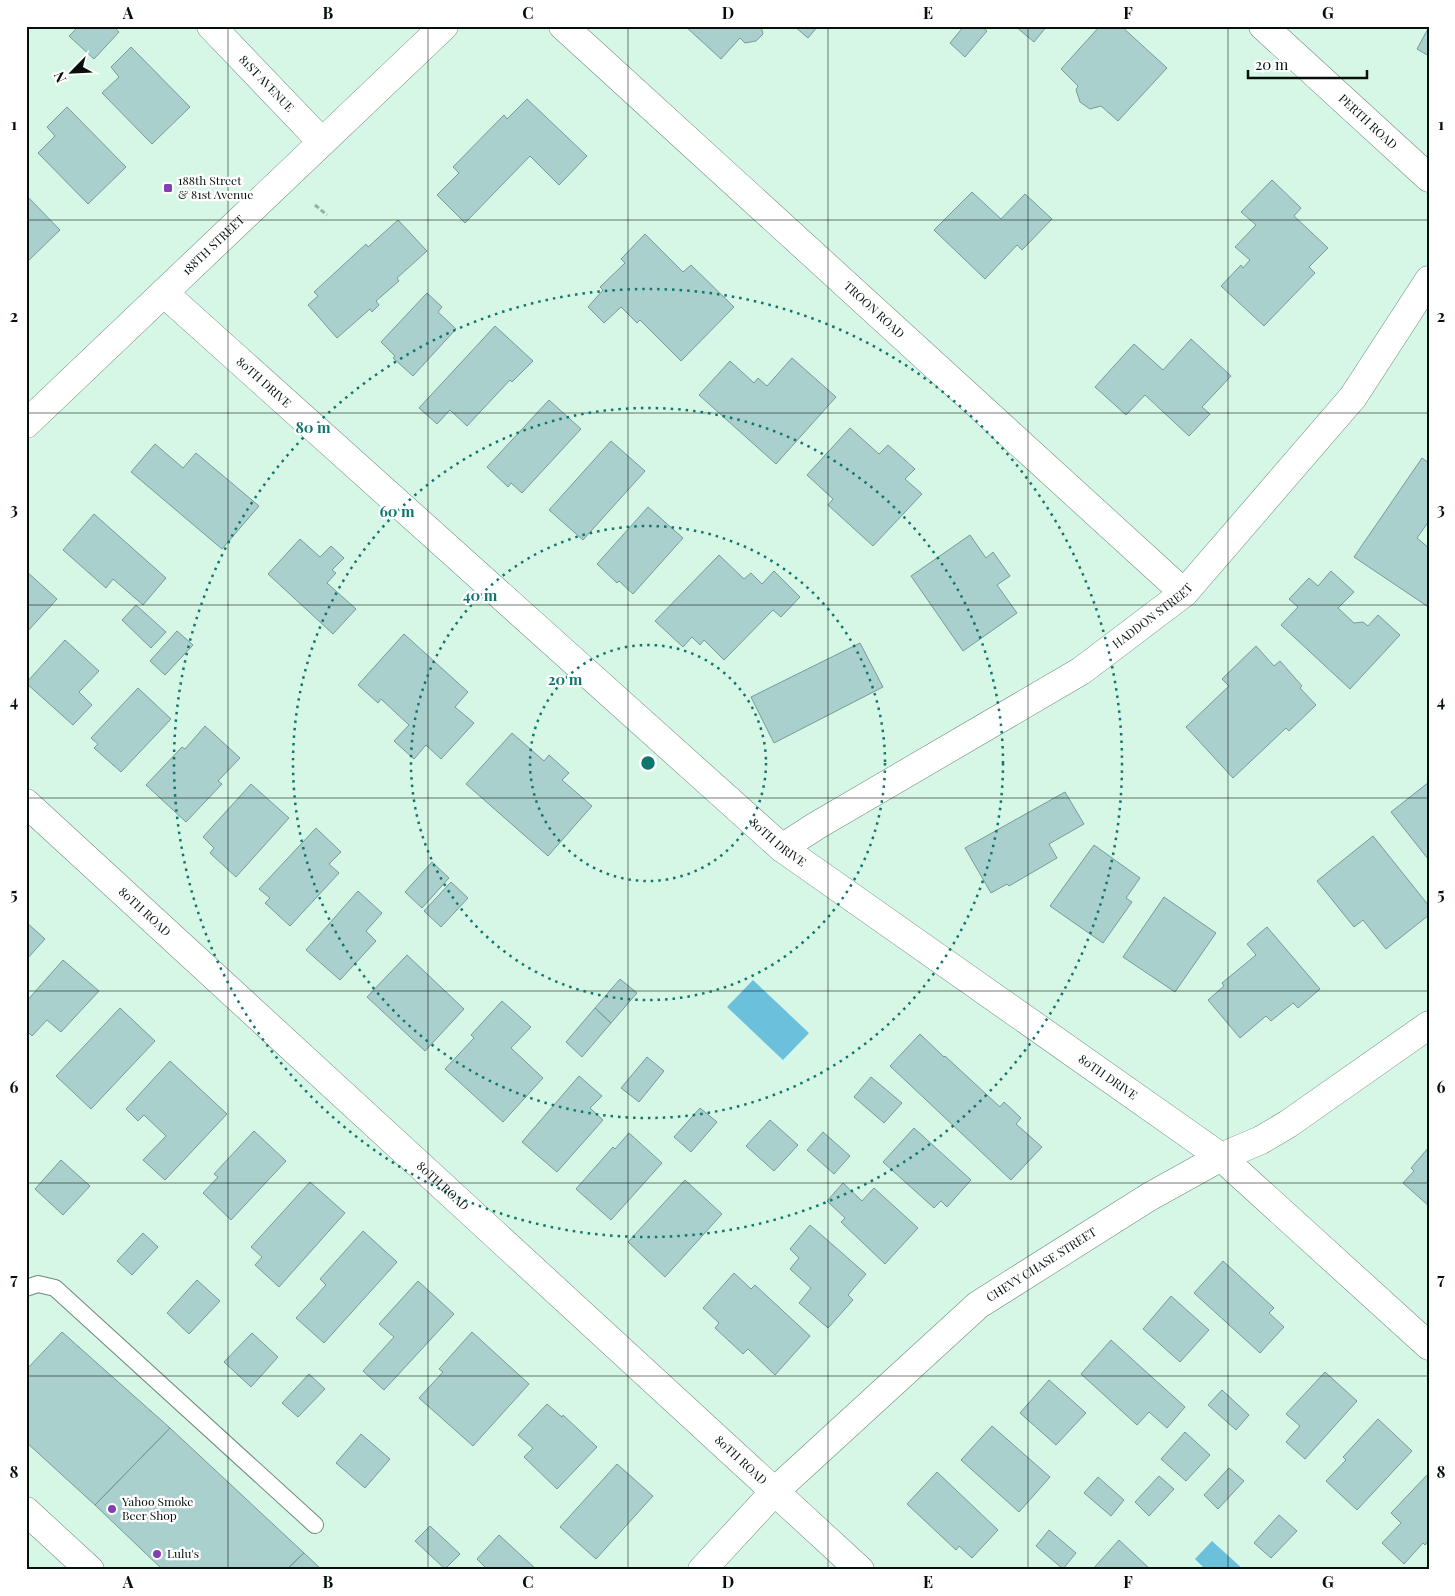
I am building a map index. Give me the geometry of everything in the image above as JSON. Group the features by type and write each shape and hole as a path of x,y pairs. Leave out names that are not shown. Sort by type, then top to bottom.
{"street":[{"name":"81ST AVENUE","path":"211,26 322,142"},
{"name":"188TH STREET","path":"26,424 444,26"},
{"name":"TROON ROAD","path":"563,26 1184,593"},
{"name":"PERTH ROAD","path":"1263,26 1429,178"},
{"name":"HADDON STREET","path":"782,848 816,826 1081,671 1184,593 1353,397 1429,280"},
{"name":"80TH DRIVE","path":"164,293 782,848 1222,1157 1429,1346"},
{"name":"80TH ROAD","path":"26,803 860,1570"},
{"name":"CHEVY CHASE STREET","path":"702,1570 775,1491 978,1305 1149,1197 1222,1157 1261,1140 1288,1124 1429,1025"},
{"path":"26,1511 90,1570"}],"lane":[{"path":"26,1288 38,1284 55,1288 315,1525"}],"path":[{"path":"315,204 327,215"}],"water":[{"path":"753,980 809,1033 783,1060 727,1007"},
{"path":"1212,1541 1244,1570 1206,1570 1195,1559"}],"building":[{"path":"79,26 113,26 119,32 94,59 69,36"},
{"path":"685,26 761,26 763,34 756,41 745,43 740,38 721,59"},
{"path":"794,26 818,26 808,38"},
{"path":"964,26 981,26 987,31 965,57 950,43"},
{"path":"1015,26 1047,26 1034,42"},
{"path":"1100,26 1121,26 1167,68 1118,121 1101,106 1090,109 1080,102 1076,90 1078,86 1061,69"},
{"path":"1429,27 1429,56 1417,49"},
{"path":"131,47 190,107 152,144 102,93 119,77 111,67"},
{"path":"527,99 587,156 559,185 530,156 465,223 437,195 459,173 453,167 504,115 507,119"},
{"path":"67,107 126,167 88,204 38,153 55,136 47,127"},
{"path":"1272,180 1301,208 1294,216 1328,248 1309,267 1315,273 1264,326 1221,286 1241,265 1243,268 1250,260 1235,247 1256,225 1241,212"},
{"path":"972,192 1001,219 1025,194 1052,219 1022,250 1017,245 985,279 934,230"},
{"path":"26,195 60,230 26,263"},
{"path":"398,220 427,251 397,278 399,281 376,301 379,305 372,312 370,309 337,338 308,305 318,296 314,292 366,244 368,247"},
{"path":"645,234 683,272 691,265 734,307 681,361 640,320 637,323 621,307 604,323 588,307 603,290 600,287 625,263 621,259"},
{"path":"427,293 442,307 438,312 456,329 413,376 393,358 395,356 381,342"},
{"path":"495,326 533,361 512,382 510,380 467,426 450,410 437,424 419,408"},
{"path":"1191,339 1231,376 1202,407 1210,414 1189,436 1145,395 1126,415 1095,387 1134,344 1163,370"},
{"path":"792,358 836,397 776,464 699,395 730,361 754,383 758,378 767,386"},
{"path":"549,400 581,429 522,493 511,483 508,487 487,467"},
{"path":"850,428 879,454 888,445 915,469 905,479 922,494 873,546 828,505 833,499 807,475"},
{"path":"611,441 645,471 583,540 549,510"},
{"path":"155,444 183,468 196,453 259,506 222,549 131,472"},
{"path":"1422,458 1429,463 1429,521 1417,538 1429,548 1429,603 1427,606 1354,557"},
{"path":"648,507 683,538 633,594 619,581 617,583 597,564"},
{"path":"94,514 166,578 143,605 113,579 106,588 63,550"},
{"path":"970,535 986,558 993,552 1010,576 997,585 1017,613 963,651 911,576"},
{"path":"300,539 320,557 331,546 344,558 332,570 336,573 327,583 356,609 333,634 268,574"},
{"path":"719,555 744,579 751,573 762,584 774,571 800,597 781,617 773,610 724,660 704,640 700,645 692,637 683,647 655,621"},
{"path":"26,571 57,599 26,633"},
{"path":"1331,571 1354,592 1338,608 1354,623 1363,622 1368,626 1378,615 1400,635 1350,689 1281,625 1298,607 1289,599 1309,578 1318,586"},
{"path":"136,605 166,632 151,648 122,620"},
{"path":"177,631 193,645 165,675 150,661"},
{"path":"404,634 468,692 455,707 474,723 441,759 426,745 414,759 394,741 409,725 381,699 378,703 358,685"},
{"path":"65,640 99,671 79,692 92,705 73,725 26,683"},
{"path":"860,643 883,687 774,743 751,697"},
{"path":"1256,646 1274,666 1280,661 1302,686 1300,688 1316,705 1289,731 1286,728 1233,778 1186,727 1229,686 1222,679"},
{"path":"138,688 171,719 121,772 94,748 98,744 91,738"},
{"path":"205,726 240,758 218,781 222,784 186,822 146,785 182,747 185,749"},
{"path":"512,733 544,761 549,755 569,773 562,780 592,806 548,856 466,784"},
{"path":"1429,782 1429,859 1428,859 1391,812"},
{"path":"251,784 289,818 236,877 210,853 214,848 203,837"},
{"path":"1065,792 1084,824 1049,844 1057,858 1009,886 1007,884 991,893 965,848"},
{"path":"316,828 341,852 329,864 339,873 290,926 265,903 270,898 259,889"},
{"path":"1373,836 1429,906 1429,915 1386,949 1363,920 1354,927 1317,881"},
{"path":"1094,845 1140,878 1126,898 1132,902 1103,943 1050,906"},
{"path":"432,862 449,878 422,908 405,892"},
{"path":"451,882 468,898 441,927 424,911"},
{"path":"358,891 382,913 366,931 376,941 340,980 306,950"},
{"path":"1164,897 1216,933 1175,992 1123,957"},
{"path":"26,922 45,939 26,960"},
{"path":"1267,927 1320,989 1298,1008 1293,1003 1271,1021 1266,1016 1240,1038 1208,1000 1224,986 1222,983 1256,955 1247,944"},
{"path":"407,955 464,1009 425,1051 367,997"},
{"path":"63,960 99,991 61,1032 47,1020 32,1036 26,1030 26,1002"},
{"path":"620,979 637,993 611,1023 595,1008"},
{"path":"502,1001 531,1027 511,1048 543,1078 503,1122 445,1069 474,1038 471,1035"},
{"path":"120,1008 155,1041 91,1109 56,1076"},
{"path":"595,1008 611,1023 582,1057 566,1042"},
{"path":"920,1034 1000,1107 1004,1102 1021,1118 1016,1124 1042,1147 1011,1180 890,1066"},
{"path":"647,1057 664,1071 639,1102 621,1088"},
{"path":"170,1061 227,1114 165,1180 143,1160 166,1136 144,1115 138,1121 126,1109"},
{"path":"579,1076 602,1096 590,1108 603,1120 557,1172 522,1142"},
{"path":"871,1077 902,1103 884,1123 854,1097"},
{"path":"700,1108 717,1122 691,1152 674,1137"},
{"path":"770,1120 798,1145 774,1171 746,1146"},
{"path":"914,1128 971,1180 947,1207 941,1201 934,1208 883,1162"},
{"path":"254,1131 286,1161 231,1220 203,1193 218,1177 214,1174"},
{"path":"823,1132 850,1156 834,1174 807,1150"},
{"path":"629,1133 662,1163 611,1220 576,1189 613,1147 615,1149"},
{"path":"1429,1147 1429,1206 1403,1183 1414,1171 1411,1168"},
{"path":"61,1160 90,1186 63,1215 35,1189"},
{"path":"685,1180 722,1214 665,1277 628,1242"},
{"path":"310,1182 345,1213 279,1287 255,1265 262,1257 251,1247"},
{"path":"843,1183 862,1201 874,1188 918,1228 885,1264 841,1222 845,1218 827,1201"},
{"path":"810,1225 866,1274 848,1295 853,1300 828,1328 799,1303 811,1288 790,1269 799,1258 790,1249"},
{"path":"363,1231 397,1262 324,1343 296,1318 326,1285 320,1279"},
{"path":"143,1233 158,1247 132,1275 117,1261"},
{"path":"1223,1261 1274,1308 1269,1313 1284,1327 1260,1353 1194,1293"},
{"path":"734,1273 751,1289 755,1285 810,1336 775,1375 748,1349 743,1354 715,1328 719,1323 703,1308"},
{"path":"197,1280 220,1301 189,1334 167,1313"},
{"path":"418,1281 454,1314 384,1390 363,1371 394,1337 379,1324"},
{"path":"1171,1296 1209,1330 1180,1362 1143,1329"},
{"path":"62,1332 170,1428 95,1505 26,1442 26,1370"},
{"path":"472,1332 529,1384 473,1446 419,1398 443,1372 439,1369"},
{"path":"252,1333 278,1357 251,1387 224,1362"},
{"path":"1111,1340 1185,1407 1167,1428 1149,1412 1137,1425 1081,1374"},
{"path":"1325,1372 1357,1401 1305,1459 1286,1442 1300,1426 1286,1414"},
{"path":"309,1374 325,1389 298,1417 282,1403"},
{"path":"1049,1380 1086,1413 1056,1445 1020,1413"},
{"path":"1222,1390 1249,1415 1236,1430 1208,1405"},
{"path":"547,1404 562,1417 563,1415 597,1447 557,1489 524,1457 533,1448 518,1435"},
{"path":"1378,1419 1412,1451 1357,1510 1326,1481 1346,1460 1343,1457"},
{"path":"992,1426 1050,1477 1019,1512 961,1460"},
{"path":"170,1428 304,1553 286,1570 163,1570 95,1505"},
{"path":"1185,1432 1210,1455 1186,1481 1161,1459"},
{"path":"361,1434 390,1459 365,1488 336,1463"},
{"path":"617,1464 653,1496 596,1559 560,1527"},
{"path":"1229,1468 1244,1481 1218,1509 1204,1495"},
{"path":"937,1472 998,1530 972,1558 959,1546 956,1550 907,1504"},
{"path":"1429,1473 1429,1540 1425,1545 1423,1543 1404,1564 1382,1543 1401,1523 1391,1513"},
{"path":"1159,1476 1174,1489 1149,1516 1135,1502"},
{"path":"1098,1477 1124,1500 1111,1516 1084,1493"},
{"path":"1279,1515 1297,1531 1271,1558 1254,1543"},
{"path":"430,1526 460,1554 445,1569 415,1541"},
{"path":"1049,1530 1076,1553 1063,1569 1036,1546"},
{"path":"499,1535 537,1570 488,1570 477,1559"},
{"path":"1119,1540 1151,1570 1092,1570"},
{"path":"304,1553 322,1570 286,1570"}],"place":[{"name":"188th Street & 81st Avenue","path":"168,188"},
{"name":"Yahoo Smoke Beer Shop","path":"112,1509"},
{"name":"Lulu's","path":"157,1554"}]}
